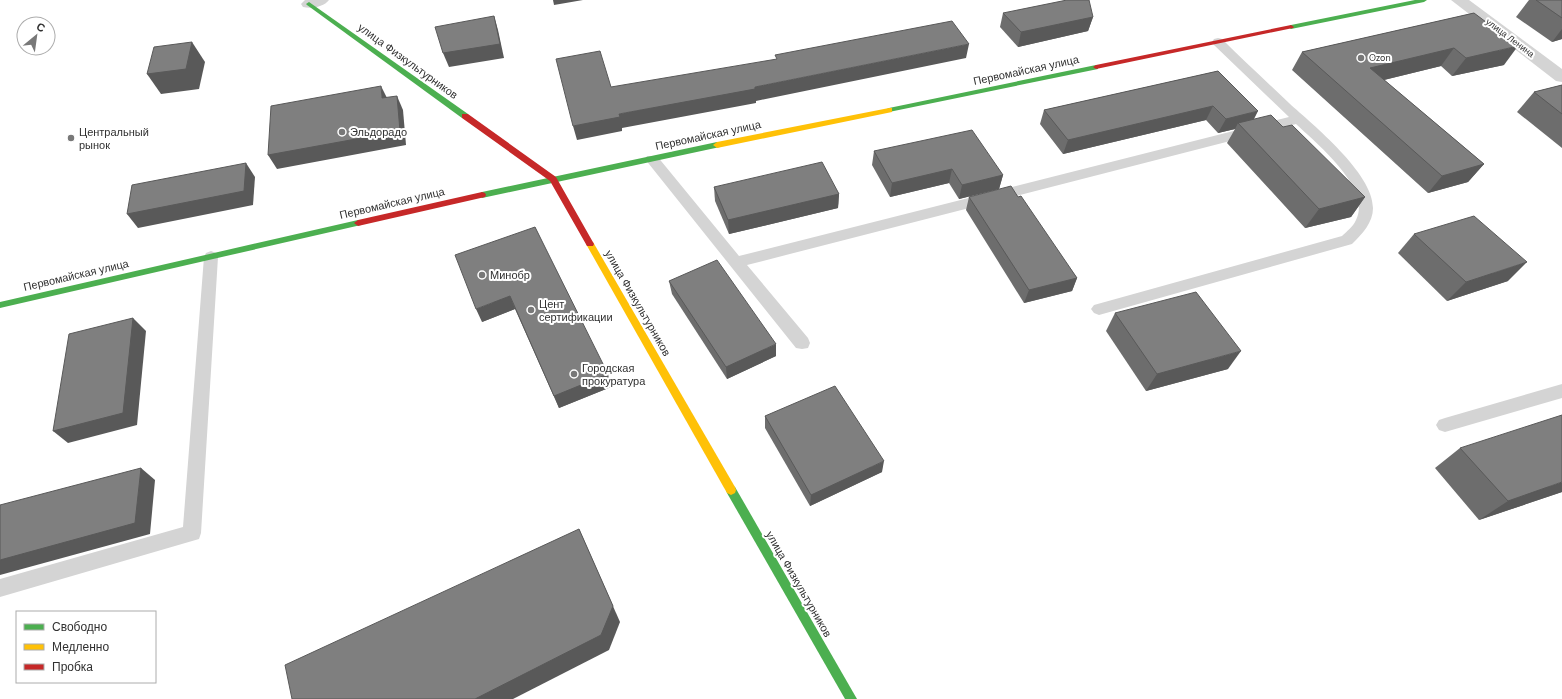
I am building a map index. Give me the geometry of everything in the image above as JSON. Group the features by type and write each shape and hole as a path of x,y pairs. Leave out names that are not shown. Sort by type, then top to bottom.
{"street":[{"name":"Первомайская улица","path":"0,305 553,179 1424,0"},
{"name":"улица Ленина","path":"1458,0 1562,77"},
{"name":"улица Физкультурников","path":"315,2 553,179 851,699"}],"lane":[{"path":"1099,309 1347,240 1356,234 1365,219 1367,209 1365,197 1360,187 1337,156 1218,42"},
{"path":"736,262 1298,119"},
{"path":"652,159 802,343"},
{"path":"0,588 192,534 211,257"},
{"path":"1445,425 1562,391"}],"building":[{"path":"1067,0 1089,0 1093,17 1021,32 1003,13"},
{"path":"1536,0 1562,0 1562,18"},
{"path":"1474,13 1518,46 1466,58 1454,48 1370,68 1484,164 1442,176 1302,52"},
{"path":"494,16 500,44 443,53 435,27"},
{"path":"952,21 969,44 755,87 755,89 619,114 620,117 573,126 556,59 600,51 611,87 777,59 775,55"},
{"path":"192,42 186,69 147,74 154,47"},
{"path":"1218,71 1258,111 1226,119 1213,106 1068,140 1044,110"},
{"path":"1562,85 1562,114 1534,92"},
{"name":"Эльдорадо","path":"381,86 382,98 397,96 400,131 268,155 271,106"},
{"path":"1271,115 1283,127 1292,125 1365,197 1319,209 1238,123"},
{"path":"972,130 1003,175 962,185 952,169 892,183 874,151"},
{"path":"822,162 839,194 728,220 714,187"},
{"path":"246,163 244,191 127,214 132,185"},
{"path":"1011,186 1018,197 1021,196 1077,278 1029,290 969,197"},
{"path":"1474,216 1527,262 1466,282 1414,234"},
{"path":"535,227 608,374 554,396 510,296 476,309 455,255"},
{"path":"717,260 776,344 726,367 669,281"},
{"path":"1196,292 1241,351 1157,374 1115,313"},
{"path":"133,318 123,413 53,431 69,334"},
{"path":"835,386 884,461 811,495 765,416"},
{"path":"1562,415 1562,482 1508,501 1460,448"},
{"path":"141,468 135,523 0,560 0,505"},
{"path":"579,529 613,606 601,635 475,699 292,699 285,665"}],"traffic: fast":[{"path":"1291,27 1424,0"},
{"path":"309,4 465,116"},
{"path":"889,110 1096,67"},
{"path":"482,195 717,145"},
{"path":"0,305 358,223"},
{"path":"731,490 851,699"}],"traffic: slow":[{"path":"717,145 889,110"},
{"path":"590,244 731,490"}],"traffic: jam":[{"path":"1096,67 1291,27"},
{"path":"465,116 553,179 590,244"},
{"path":"358,223 482,195"}],"place":[{"name":"Ozon","path":"1361,58"},
{"name":"Эльдорадо","path":"342,132"},
{"name":"Центральный рынок","path":"71,138"},
{"name":"Минобр","path":"482,275"},
{"name":"Цент сертификации","path":"531,310"},
{"name":"Городская прокуратура","path":"574,374"}]}
